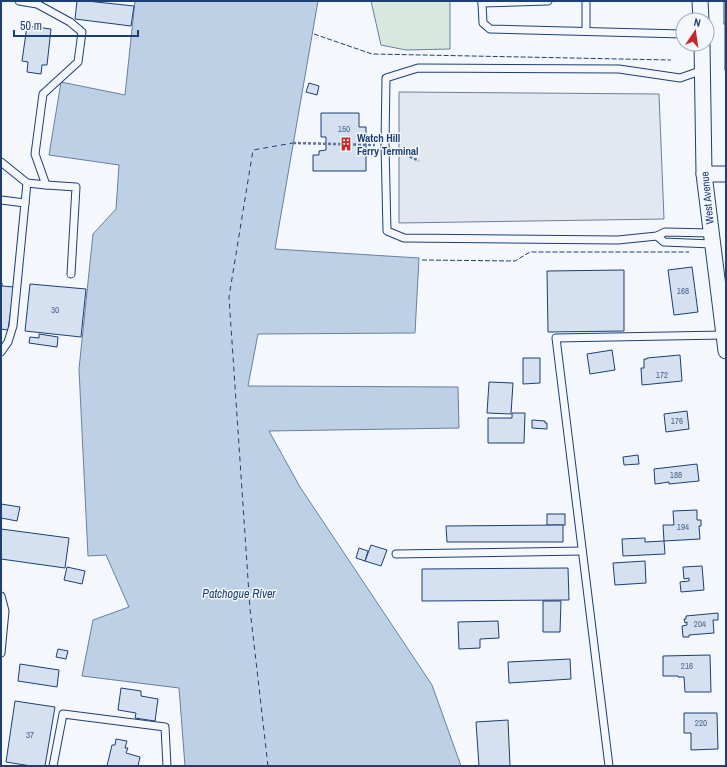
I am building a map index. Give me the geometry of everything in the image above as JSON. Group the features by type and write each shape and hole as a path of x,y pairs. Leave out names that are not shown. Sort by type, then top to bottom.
{"street":[{"path":"700,1 701,12"},
{"name":"West Avenue","path":"702,52 704,174 726,351"},
{"path":"704,174 726,174"}],"lane":[{"path":"19,1 37,4 70,22 82,32 78,62 43,94 35,154 46,185"},
{"path":"548,1 482,2 484,23 490,29 675,34"},
{"path":"586,1 586,31"},
{"path":"703,70 680,78 619,69 418,68 386,78 386,231 404,238 618,240 657,236 666,232 712,238"},
{"path":"1,162 27,183 76,187 71,274"},
{"path":"1,352 8,342 13,326 27,183"},
{"path":"1,200 25,203"},
{"path":"657,236 664,242 712,238"},
{"path":"609,766 556,338 724,335"},
{"path":"396,554 582,551"},
{"path":"1,596 5,611 1,653"},
{"path":"53,766 63,714 165,727 168,766"}],"path":[{"path":"293,143 385,145 419,161"}],"shaded area":[{"path":"371,1 450,1 450,49 406,50 381,45"},
{"path":"399,92 659,94 664,219 399,223"}],"water":[{"name":"Patchogue River","path":"135,1 318,1 275,249 419,258 415,333 258,334 248,386 458,387 459,428 269,431 300,487 432,685 461,766 185,766 179,688 82,676 93,620 129,607 106,555 88,556 79,369 93,234 116,209 119,165 49,155 61,82 125,95"}],"building":[{"path":"77,1 134,6 131,26 75,19"},
{"path":"724,1 726,1 726,24 724,24"},
{"path":"726,25 726,70 725,70"},
{"path":"27,26 51,29 47,65 42,65 41,74 27,72 28,62 22,61"},
{"path":"309,83 319,86 317,95 306,92"},
{"name":"Watch Hill Ferry Terminal","path":"321,113 359,113 359,127 366,127 366,171 313,171 313,155 319,155 319,151 326,150 326,137 321,137"},
{"path":"692,267 698,312 674,315 668,270"},
{"path":"624,270 624,331 548,332 547,271"},
{"path":"1,283 2,286 14,287 8,330 1,329"},
{"path":"30,284 86,289 81,337 25,331"},
{"path":"39,334 58,337 57,347 29,343 30,337 39,338"},
{"path":"612,350 615,370 590,374 587,354"},
{"path":"680,355 682,381 642,385 641,368 644,368 644,359"},
{"path":"523,358 540,358 540,383 523,384"},
{"path":"489,382 513,383 511,414 487,413"},
{"path":"687,411 689,429 666,432 664,414"},
{"path":"512,413 525,413 524,443 488,443 488,418 512,418"},
{"path":"532,420 545,421 545,423 547,423 547,429 532,428"},
{"path":"638,455 639,464 624,465 623,457"},
{"path":"697,464 699,481 655,484 654,469"},
{"path":"1,504 20,507 17,521 1,518"},
{"path":"697,510 697,520 701,520 701,526 699,526 700,539 664,541 663,525 674,525 673,511"},
{"path":"547,514 565,514 565,525 547,525"},
{"path":"563,525 563,542 447,542 446,526"},
{"path":"1,529 69,538 65,568 1,559"},
{"path":"645,538 645,542 664,541 665,554 623,556 622,539"},
{"path":"371,545 387,550 381,566 365,561"},
{"path":"359,548 368,551 365,561 356,558"},
{"path":"645,561 646,583 615,585 613,563"},
{"path":"702,566 704,590 681,592 680,582 689,581 689,578 684,579 683,567"},
{"path":"67,567 85,571 82,584 64,580"},
{"path":"568,568 569,600 422,601 422,569"},
{"path":"543,601 561,601 560,632 543,632"},
{"path":"718,613 718,620 713,620 714,633 689,635 689,637 683,637 682,626 687,625 687,622 685,623 684,619 686,619 686,616"},
{"path":"498,621 499,638 480,639 480,648 459,649 458,622"},
{"path":"58,649 68,651 66,659 56,657"},
{"path":"710,655 711,692 685,692 684,677 663,676 663,656"},
{"path":"570,659 571,679 509,683 508,662"},
{"path":"20,664 59,670 57,687 18,681"},
{"path":"121,688 141,691 141,696 158,699 155,721 135,718 136,713 118,710"},
{"path":"15,701 55,707 45,766 31,766 6,762"},
{"path":"684,713 717,713 718,749 691,750 691,733 684,733"},
{"path":"508,720 510,766 479,766 476,722"},
{"path":"116,739 127,741 125,748 128,748 126,753 140,757 138,766 107,766 112,745 115,745"}],"ferry route":[{"path":"268,766 250,609 229,297 253,150 293,143"}],"fence":[{"path":"314,34 372,54 671,60"},
{"path":"422,260 515,261 530,252 689,252"}],"place":[{"name":"Watch Hill Ferry Terminal","path":"346,144"}]}
